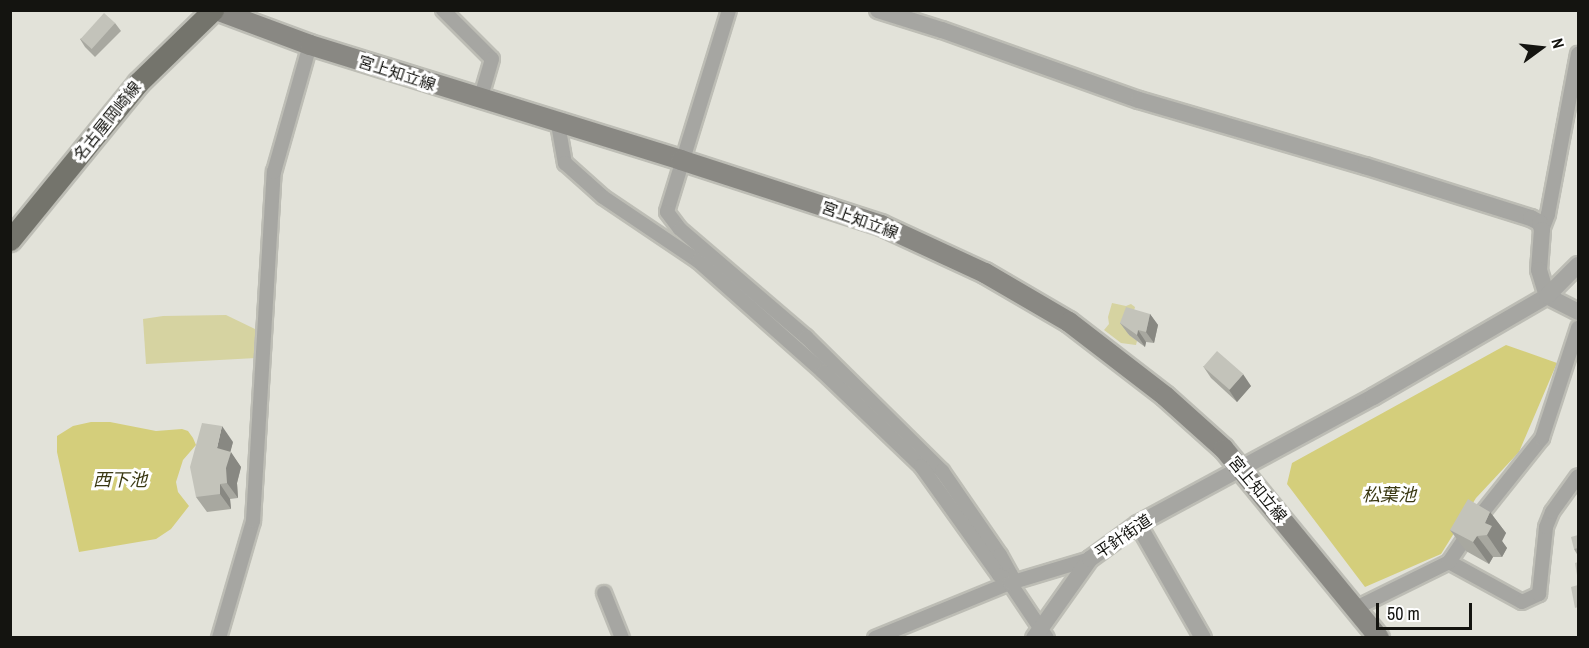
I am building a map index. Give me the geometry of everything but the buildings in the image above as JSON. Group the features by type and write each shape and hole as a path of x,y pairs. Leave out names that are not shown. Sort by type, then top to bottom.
{"main road":[{"name":"宮上知立線","path":"214,10 310,45 480,100 681,160 881,225 985,273 1076,328 1165,396 1224,449 1356,608 1378,638"},
{"name":"名古屋岡崎線","path":"10,240 138,83 214,10"}],"street":[{"path":"444,10 492,59 480,100"},
{"path":"729,10 681,160 667,212 680,229 806,337 942,471 1000,555 1011,576 1010,583"},
{"path":"878,10 942,30 1139,100 1365,165 1531,218 1539,223 1542,230"},
{"path":"219,638 253,521 274,172 310,45"},
{"path":"1578,57 1548,214 1542,230 1539,270 1547,296 1578,312"},
{"path":"558,124 565,163 603,197 698,261 823,372 921,466 999,575 1010,583 1040,634"},
{"name":"平針街道","path":"1040,634 1089,559 1138,524 1186,495 1241,469 1373,397 1547,296 1578,265"},
{"path":"1356,608 1449,562 1484,512 1542,438 1578,328"},
{"path":"1449,562 1522,602 1539,594 1546,527 1552,513 1578,476"},
{"path":"1138,524 1203,638"},
{"path":"875,638 1010,583 1089,559"},
{"path":"604,593 622,638"}],"shaded area":[{"path":"1112,303 1126,306 1131,304 1135,307 1128,334 1137,341 1136,345 1121,343 1104,330 1109,324 1108,317"},
{"path":"226,315 259,331 257,358 146,364 143,319 163,316"}],"water":[{"name":"松葉池","path":"1506,345 1557,363 1519,452 1476,498 1441,554 1365,587 1287,484 1292,463"},
{"name":"西下池","path":"91,422 110,422 156,431 182,429 188,431 193,438 196,445 183,460 176,482 178,492 189,506 171,529 156,539 79,552 57,452 57,436 73,426"}]}
